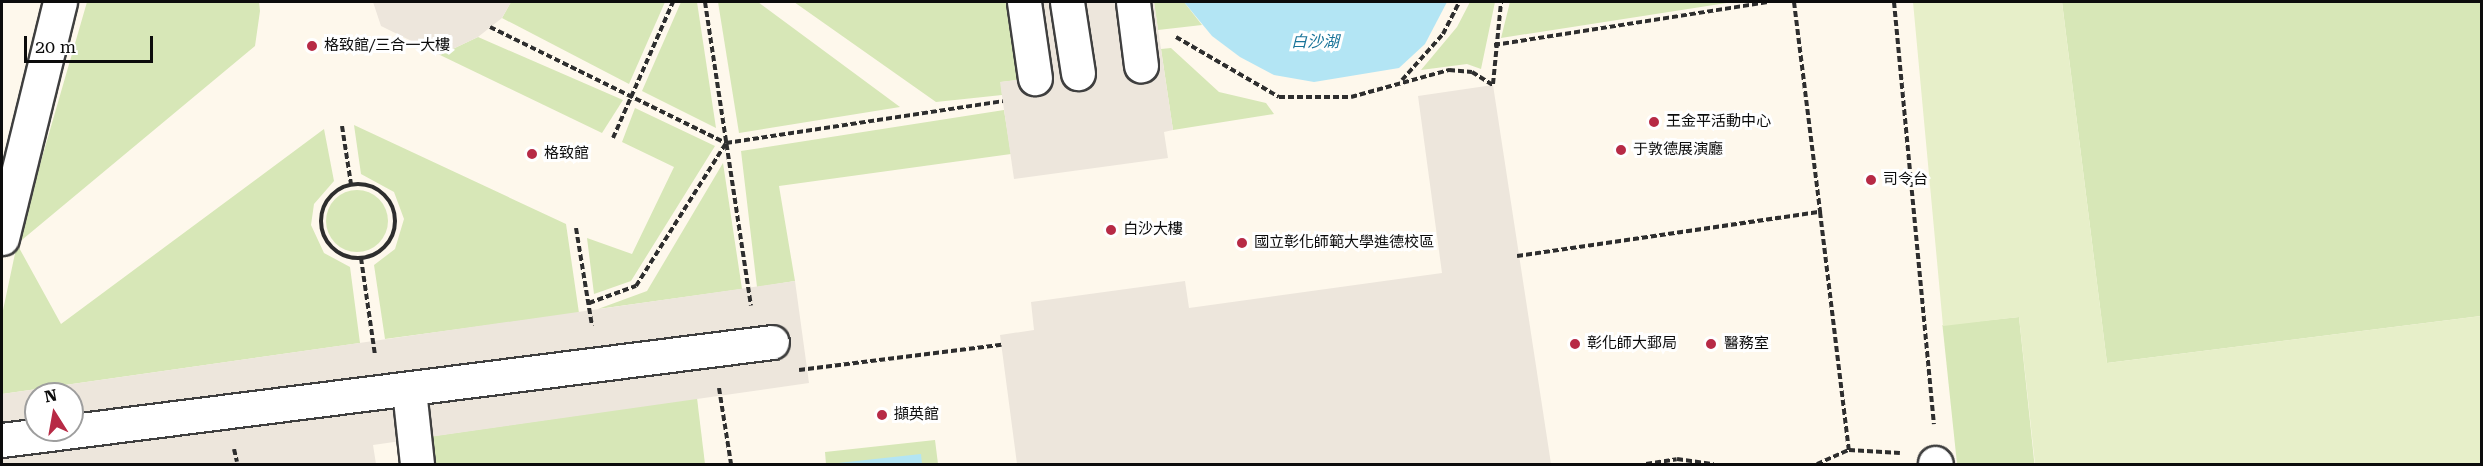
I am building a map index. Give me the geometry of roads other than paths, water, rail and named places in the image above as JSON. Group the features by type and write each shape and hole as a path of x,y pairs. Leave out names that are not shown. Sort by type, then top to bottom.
{"street":[{"path":"2,238 60,2"},
{"path":"1024,2 1035,78"},
{"path":"1067,2 1088,72 1088,2"},
{"path":"1133,2 1141,65"},
{"path":"2,440 764,344"},
{"path":"394,392 417,465"}],"water":[{"name":"白沙湖","path":"1184,2 1447,2 1425,44 1399,68 1314,82 1274,75 1240,57 1212,36"},
{"path":"921,454 922,464 838,463"}],"place":[{"name":"格致館/三合一大樓","path":"312,46"},
{"name":"王金平活動中心","path":"1654,122"},
{"name":"于敦德展演廳","path":"1621,150"},
{"name":"格致館","path":"532,154"},
{"name":"司令台","path":"1871,180"},
{"name":"白沙大樓","path":"1111,230"},
{"name":"國立彰化師範大學進德校區","path":"1242,243"},
{"name":"彰化師大郵局","path":"1575,344"},
{"name":"醫務室","path":"1711,344"},
{"name":"擷英館","path":"882,415"}]}
